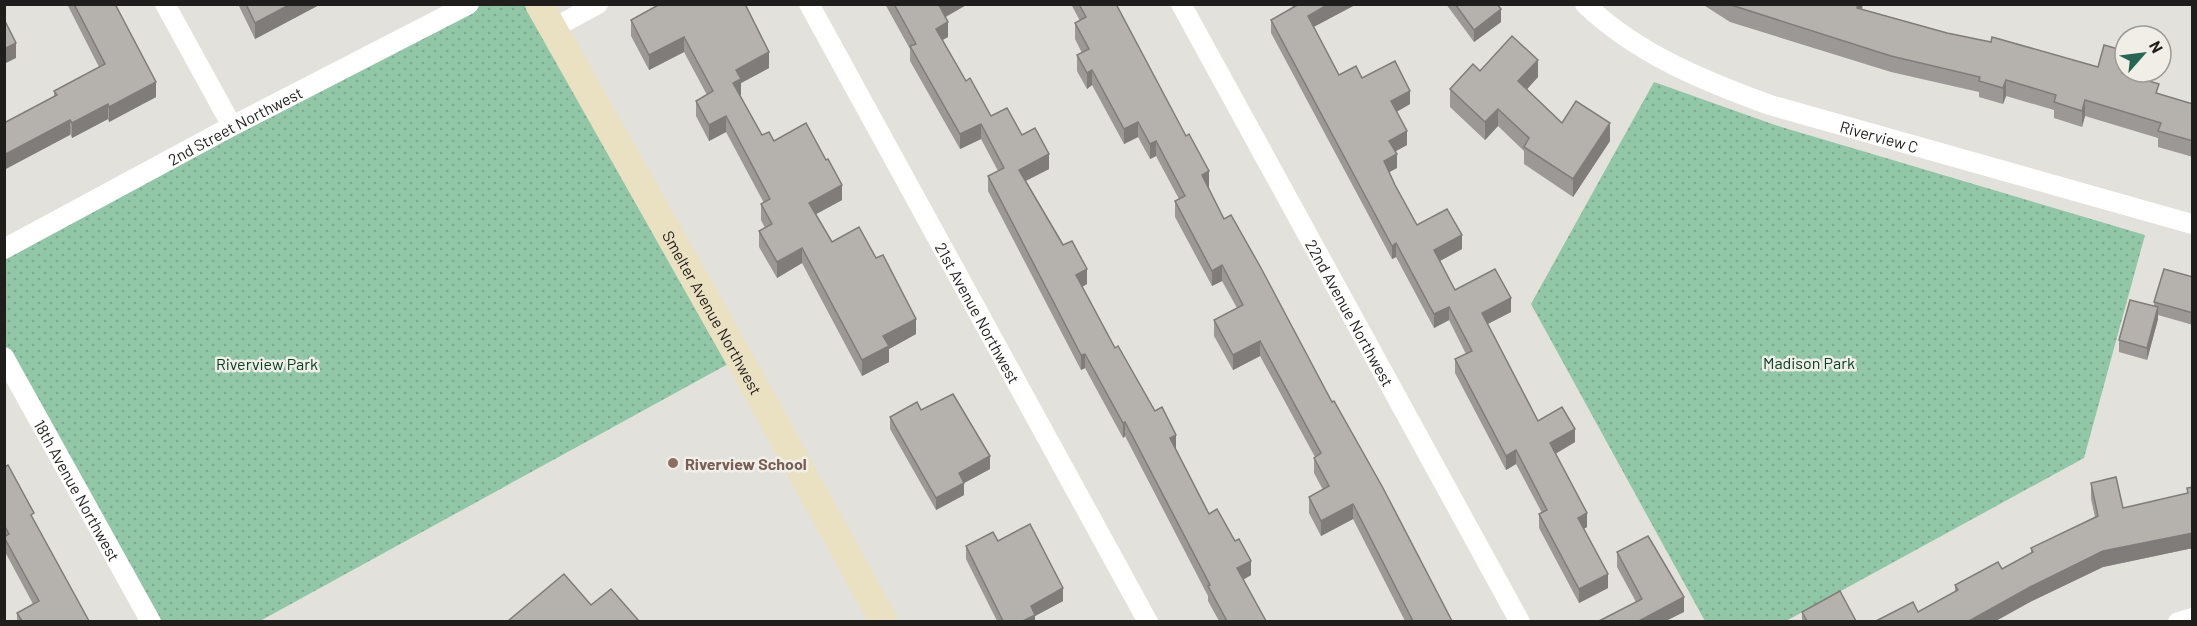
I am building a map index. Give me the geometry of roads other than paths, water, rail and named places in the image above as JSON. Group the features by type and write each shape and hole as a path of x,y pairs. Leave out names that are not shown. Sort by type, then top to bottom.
{"street":[{"path":"165,4 232,126"},
{"name":"2nd Street Northwest","path":"4,249 232,126 469,4"},
{"path":"546,17 598,4"},
{"name":"21st Avenue Northwest","path":"809,4 1148,621"},
{"name":"22nd Avenue Northwest","path":"1181,4 1520,621"},
{"name":"Riverview C","path":"1585,4 1646,51 1703,80 1751,98 2193,224"},
{"name":"Smelter Avenue Northwest","path":"546,17 739,358 884,621"},
{"name":"18th Avenue Northwest","path":"4,357 151,621"},
{"path":"2178,621 2193,618"}],"place":[{"name":"Riverview School","path":"673,463"}],"park label":[{"name":"Madison Park","path":"1809,362"},
{"name":"Riverview Park","path":"267,363"}]}
